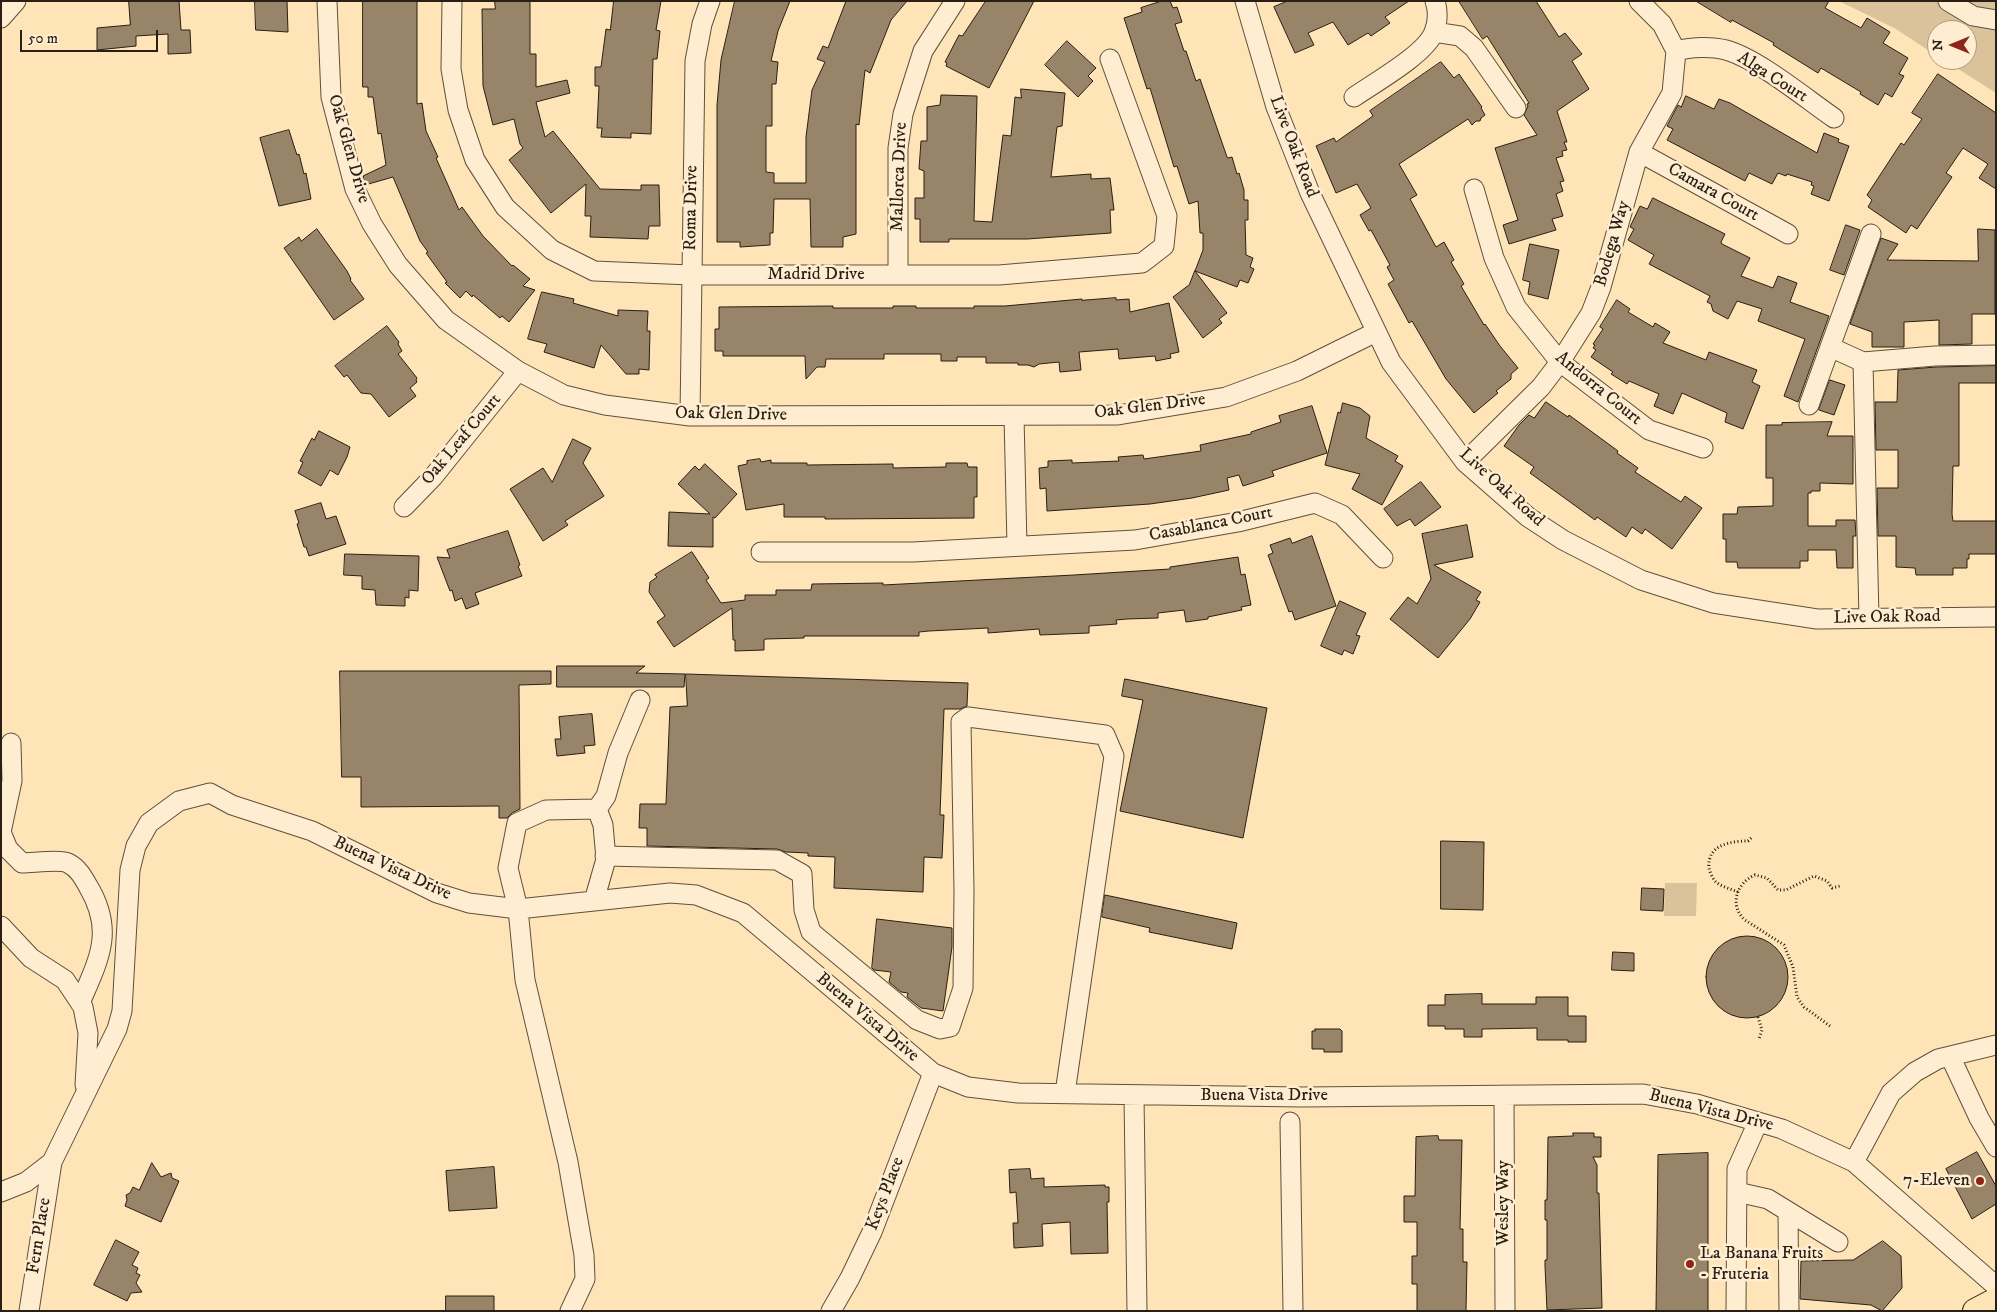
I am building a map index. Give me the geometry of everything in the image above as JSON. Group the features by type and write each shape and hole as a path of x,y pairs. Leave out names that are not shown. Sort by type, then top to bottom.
{"main road":[{"path":"1975,1311 1996,1300"}],"street":[{"path":"1,18 16,1"},
{"name":"Oak Glen Drive","path":"326,1 330,97 355,189 372,224 398,266 446,320 518,372 564,395 605,405 690,416 1118,415 1226,397 1297,372 1376,332"},
{"name":"Madrid Drive","path":"452,1 451,69 458,110 475,160 505,207 552,250 594,271 691,275 999,275 1142,263 1164,246 1167,216 1110,60"},
{"name":"Roma Drive","path":"690,416 695,61 702,24 710,1"},
{"name":"Mallorca Drive","path":"898,275 898,148 902,114 923,52 956,1"},
{"name":"Live Oak Road","path":"1245,1 1276,106 1310,193 1391,362 1465,462 1528,516 1563,540 1641,580 1713,603 1817,619 1996,616"},
{"path":"1354,97 1419,52 1434,32 1438,10 1435,1"},
{"path":"1639,1 1662,24 1676,52"},
{"path":"1948,1 1973,16 1996,20"},
{"path":"1434,32 1460,36 1474,48 1516,108"},
{"name":"Alga Court","path":"1676,52 1688,48 1725,50 1752,61 1834,118"},
{"name":"Bodega Way","path":"1465,462 1540,387 1560,362 1591,312 1601,287 1639,152 1672,93 1676,52"},
{"name":"Camara Court","path":"1639,152 1788,234"},
{"name":"Andorra Court","path":"1474,189 1494,258 1516,307 1560,362 1649,430 1703,448"},
{"path":"1809,405 1871,234"},
{"path":"1830,346 1863,362 1935,356 1996,355"},
{"path":"1863,362 1869,618"},
{"name":"Oak Leaf Court","path":"404,507 433,478 518,372"},
{"path":"1014,416 1017,546"},
{"name":"Casablanca Court","path":"761,552 913,552 1135,540 1238,522 1315,503 1342,515 1383,558"},
{"path":"597,809 606,796 618,753 640,700"},
{"path":"605,856 777,860 802,874 804,910 811,932 918,1020 940,1029 950,1027 963,988 964,891 961,722 968,717 1105,735 1114,756 1065,1093"},
{"path":"11,743 12,781 1,832 8,849 22,863 67,862 79,871 93,893 100,914 102,945 80,1003"},
{"name":"Buena Vista Drive","path":"1,1192 26,1182 52,1162 117,1029 122,1011 130,870 136,846 148,823 179,801 210,793 232,805 312,831 437,893 469,903 518,909 670,893 696,896 742,913 933,1073 968,1087 996,1092 1134,1096 1302,1097 1643,1094 1697,1104 1782,1129 1854,1162 1996,1286"},
{"path":"594,901 605,856 603,825 597,809"},
{"path":"570,1311 585,1280 584,1255 568,1162 525,980 518,909 508,868 517,823 546,810 597,809"},
{"path":"1,926 31,958 65,980 83,1007 88,1033 84,1094"},
{"path":"1854,1162 1891,1093 1915,1072 1938,1059 1996,1045"},
{"path":"1950,1056 1978,1118 1996,1147"},
{"name":"Keys Place","path":"831,1311 850,1278 872,1232 933,1073"},
{"name":"Wesley Way","path":"1504,1095 1505,1311"},
{"path":"1134,1096 1137,1311"},
{"path":"1290,1122 1294,1311"},
{"path":"1736,1311 1737,1169 1758,1122"},
{"name":"Fern Place","path":"29,1311 52,1162"},
{"path":"1737,1192 1768,1200 1838,1242"},
{"path":"1788,1212 1789,1311"}],"path":[{"path":"1738,892 1716,882 1709,872 1709,862 1716,848 1724,844 1748,841 1752,836"},
{"path":"1830,1026 1804,1007 1796,997 1794,967 1784,945 1740,915 1735,907 1742,884 1755,875 1767,878 1778,890 1786,890 1814,876 1828,880 1832,888 1840,886"},
{"path":"1758,1017 1762,1030 1759,1039"}],"shaded area":[{"path":"1839,1 1996,1 1996,93 1960,70 1977,70 1977,20 1927,20 1927,49 1896,29"},
{"path":"1665,883 1697,883 1696,916 1664,916"}],"building":[{"path":"129,1 179,1 181,30 190,30 191,53 168,54 168,34 136,36 136,46 97,50 97,28 130,25"},
{"path":"255,1 287,1 288,32 256,30"},
{"path":"363,1 417,1 417,104 422,103 426,131 438,157 436,158 459,210 462,207 483,236 512,266 530,279 523,286 535,290 509,322 502,316 500,318 466,291 460,298 445,283 447,282 426,253 428,252 420,241 393,177 365,185 363,176 386,165 381,133 378,134 373,97 368,97 368,87 363,87"},
{"path":"495,1 530,1 530,54 536,54 536,87 567,80 570,93 536,102 545,137 553,131 600,189 641,190 641,185 659,185 660,226 649,226 648,239 590,237 591,216 585,216 586,184 551,213 509,160 523,148 520,144 514,119 493,125 483,86 482,9 495,9"},
{"path":"614,1 661,1 656,30 660,31 657,59 653,59 651,134 631,133 631,138 601,137 602,128 597,128 599,86 595,86 595,67 601,67 606,29 610,30"},
{"path":"735,1 790,1 778,31 771,61 778,62 776,84 772,84 772,126 766,126 766,172 774,173 774,183 806,183 806,137 812,90 825,62 817,59 823,46 828,48 846,1 907,1 891,20 870,73 865,70 859,125 856,124 856,234 843,237 843,247 811,247 810,199 774,199 773,233 770,233 770,245 740,247 740,242 717,242 717,105 721,60"},
{"path":"986,1 1034,1 989,88 946,66 947,63 945,62 959,35 962,36"},
{"path":"1162,1 1170,1 1173,8 1177,7 1182,22 1175,24 1184,51 1186,51 1196,81 1200,79 1227,157 1232,157 1237,174 1239,173 1244,190 1244,200 1248,200 1248,220 1245,220 1246,255 1253,258 1250,267 1254,269 1248,283 1240,280 1237,287 1195,271 1203,250 1203,233 1200,233 1198,201 1189,204 1177,166 1174,167 1150,88 1147,89 1124,18 1142,12 1141,8"},
{"path":"1288,1 1409,1 1385,17 1390,23 1371,36 1368,33 1348,45 1333,22 1308,33 1314,45 1295,53 1274,7"},
{"path":"1459,1 1536,1 1559,37 1565,33 1582,54 1572,61 1589,89 1557,111 1567,142 1564,142 1567,150 1562,151 1563,156 1556,158 1564,181 1560,182 1563,191 1556,194 1563,216 1552,219 1556,230 1509,244 1503,225 1518,220 1495,148 1537,135 1524,115 1529,103 1487,36 1483,39"},
{"path":"1696,1 1829,1 1825,8 1861,28 1867,18 1890,32 1883,43 1908,58 1899,74 1904,76 1892,97 1885,93 1878,105 1860,94 1861,92 1821,68 1818,73 1773,45 1774,43 1732,20 1731,22"},
{"path":"1067,41 1096,68 1088,76 1093,81 1078,97 1045,65"},
{"path":"1441,62 1454,78 1459,74 1482,107 1485,115 1480,121 1476,121 1472,125 1468,119 1399,164 1417,195 1410,199 1436,247 1444,242 1454,260 1451,262 1464,284 1461,286 1484,325 1518,368 1511,374 1511,379 1496,391 1498,393 1474,413 1446,379 1412,321 1409,323 1388,284 1394,280 1387,267 1390,265 1371,230 1369,231 1360,215 1371,208 1357,184 1336,193 1316,146 1334,138 1336,142 1373,116 1370,111"},
{"path":"1938,74 1996,113 1996,189 1979,178 1988,164 1963,148 1946,173 1952,177 1917,229 1911,225 1906,233 1868,207 1872,200 1867,195 1901,143 1904,145 1922,119 1912,113"},
{"path":"1021,89 1065,93 1062,126 1057,127 1051,177 1091,174 1091,179 1110,178 1114,210 1110,210 1111,233 1027,239 949,239 949,242 920,242 920,219 915,219 915,198 924,198 924,171 919,169 921,141 927,141 927,107 940,105 941,95 977,96 974,221 992,222 1003,135 1011,136 1015,97 1021,98"},
{"path":"1686,96 1714,109 1719,99 1730,103 1817,153 1824,133 1839,139 1838,142 1849,146 1829,201 1811,194 1814,186 1811,185 1812,182 1778,173 1772,184 1749,173 1745,181 1667,140 1673,129 1667,126 1678,105 1681,107"},
{"path":"289,130 297,155 299,154 304,174 306,173 311,199 279,206 260,138"},
{"path":"1653,198 1725,234 1721,242 1722,244 1750,258 1741,276 1773,288 1778,276 1797,283 1790,302 1829,316 1798,402 1784,396 1805,339 1758,321 1762,309 1737,301 1728,319 1713,311 1711,304 1707,302 1710,296 1649,264 1654,255 1628,240 1634,229 1630,227 1640,206 1647,209"},
{"path":"1846,225 1860,230 1844,275 1830,270"},
{"path":"317,229 364,299 334,320 284,248 299,237 301,241"},
{"path":"1978,229 1995,230 1995,314 1972,314 1972,344 1939,345 1939,320 1904,322 1904,347 1872,347 1872,332 1850,324 1881,238 1898,244 1887,260 1978,261"},
{"path":"1530,244 1559,250 1548,299 1528,294 1530,282 1523,280"},
{"path":"1195,271 1227,313 1219,319 1222,323 1203,338 1173,297 1189,285"},
{"path":"542,292 574,299 573,303 618,316 618,310 648,311 647,331 650,331 649,370 639,369 639,374 626,374 601,345 594,368 544,352 547,344 528,339"},
{"path":"1116,298 1116,300 1129,299 1130,312 1169,303 1179,352 1170,354 1171,358 1156,361 1155,356 1119,359 1118,349 1079,352 1081,370 1060,372 1059,362 1039,364 1034,367 1018,365 1018,363 986,363 986,357 957,357 957,361 941,361 941,354 884,354 884,359 826,359 825,367 817,367 806,379 805,356 723,356 723,351 715,351 715,329 719,329 719,307 833,306 833,308 893,308 893,306 916,306 916,308 974,308 974,306 1005,306"},
{"path":"1617,300 1630,309 1628,312 1653,327 1655,323 1670,332 1663,343 1706,360 1709,352 1757,370 1752,382 1760,386 1743,429 1725,422 1727,413 1682,393 1673,414 1654,406 1659,394 1629,381 1627,384 1611,374 1613,372 1591,357 1596,350 1593,348 1595,345 1593,344 1603,329 1600,327"},
{"path":"387,326 399,342 398,344 402,351 398,354 417,378 417,382 410,388 416,396 389,417 371,394 361,393 347,375 344,377 335,366"},
{"path":"1996,366 1996,383 1959,383 1959,466 1953,466 1952,514 1953,521 1996,521 1996,554 1969,554 1967,568 1953,568 1953,575 1916,575 1915,568 1896,567 1896,536 1878,536 1877,488 1898,488 1898,450 1876,450 1875,402 1897,402 1898,370"},
{"path":"1830,380 1845,385 1834,415 1819,410"},
{"path":"1546,402 1568,417 1569,415 1618,451 1617,453 1638,468 1635,472 1681,502 1685,496 1702,508 1672,549 1645,529 1642,534 1632,527 1626,537 1597,517 1595,520 1530,473 1534,467 1504,446 1519,425 1529,415 1534,418"},
{"path":"1343,403 1360,408 1370,416 1366,438 1398,456 1395,461 1403,466 1382,505 1352,489 1360,474 1325,465 1338,412 1340,413"},
{"path":"1312,406 1327,453 1272,471 1274,476 1243,486 1239,475 1227,478 1229,490 1192,498 1150,504 1047,511 1046,488 1040,489 1039,468 1048,467 1048,461 1072,460 1072,463 1119,461 1118,457 1143,455 1144,459 1201,451 1200,445 1251,434 1251,432 1281,422 1279,416"},
{"path":"1832,422 1827,436 1853,436 1853,484 1820,483 1820,491 1808,493 1808,526 1836,526 1836,520 1855,520 1856,536 1853,536 1853,568 1837,568 1836,550 1808,550 1808,561 1800,561 1800,568 1738,568 1737,562 1726,562 1726,539 1723,539 1723,514 1737,514 1738,507 1773,506 1773,478 1766,478 1766,425"},
{"path":"319,431 350,447 338,475 330,470 321,486 298,473 303,462 300,461 312,438 314,440"},
{"path":"573,439 591,448 583,463 604,496 565,521 568,525 543,541 510,489 543,468 552,482"},
{"path":"760,459 761,462 771,460 771,463 807,463 807,465 893,464 893,468 946,467 946,463 967,463 968,467 977,467 977,497 974,497 974,518 825,519 825,517 784,517 784,504 746,510 738,466 747,464 747,461"},
{"path":"705,464 737,494 715,518 713,517 713,547 668,546 669,512 710,514 678,484 695,466 699,470"},
{"path":"1421,482 1441,507 1415,526 1410,519 1397,526 1384,509"},
{"path":"321,503 326,519 336,516 346,544 309,556 306,547 304,547 295,511"},
{"path":"1467,525 1473,557 1434,565 1481,592 1476,600 1480,602 1470,619 1438,658 1390,619 1408,597 1417,604 1431,579 1422,534"},
{"path":"508,531 522,576 475,593 479,604 466,609 462,598 455,601 437,557 450,558 447,550"},
{"path":"1312,536 1336,606 1295,620 1292,611 1289,612 1268,555 1273,553 1270,545 1290,538 1292,543"},
{"path":"692,552 709,578 706,580 721,603 745,600 745,595 776,595 776,590 811,590 812,584 883,583 883,585 1170,569 1170,567 1238,557 1241,575 1245,574 1251,605 1241,607 1242,610 1208,617 1208,619 1186,622 1184,610 1158,613 1158,618 1116,620 1117,624 1089,626 1089,633 1040,635 1039,629 988,633 988,628 919,632 919,636 804,636 804,638 766,639 764,640 764,650 735,651 732,608 674,647 657,622 665,616 649,592 650,582 657,577 655,575"},
{"path":"345,554 419,556 418,591 409,590 409,598 405,597 405,606 376,605 375,590 362,589 362,576 344,575"},
{"path":"1340,601 1366,613 1356,635 1360,636 1353,654 1344,650 1342,655 1321,646"},
{"path":"557,666 645,666 636,673 685,674 684,687 557,687"},
{"path":"340,671 551,671 551,684 519,685 520,809 507,818 499,818 499,806 361,807 361,777 342,777"},
{"path":"686,674 968,683 967,706 960,709 944,709 940,815 944,815 942,858 924,857 923,892 834,888 835,857 808,856 808,853 786,852 777,849 647,846 647,828 639,828 640,804 666,804 670,707 687,706"},
{"path":"1125,679 1267,708 1243,838 1120,811 1143,700 1122,696"},
{"path":"592,714 595,745 584,746 585,753 557,756 555,739 561,739 559,717"},
{"path":"1441,841 1484,842 1483,910 1441,909"},
{"path":"1642,888 1664,889 1663,911 1641,910"},
{"path":"1105,895 1237,923 1232,949 1149,932 1150,928 1102,917"},
{"path":"877,919 952,928 952,947 943,1011 921,1008 907,997 908,993 901,992 889,982 891,972 874,970 872,968"},
{"path":"1739,936 1755,936 1770,943 1781,954 1788,969 1785,993 1776,1006 1755,1018 1739,1018 1724,1011 1713,1000 1706,985 1706,969 1713,954 1724,943"},
{"path":"1613,952 1634,953 1634,971 1612,970"},
{"path":"1482,994 1482,1004 1536,1004 1536,997 1568,997 1568,1016 1586,1016 1586,1042 1537,1040 1537,1028 1482,1029 1482,1037 1464,1037 1464,1029 1445,1029 1445,1026 1428,1026 1428,1005 1445,1005 1445,995"},
{"path":"1315,1029 1340,1029 1342,1031 1342,1052 1324,1052 1324,1049 1312,1049 1312,1031 1315,1031"},
{"path":"1573,1133 1594,1133 1594,1137 1601,1137 1601,1157 1593,1157 1597,1165 1597,1193 1599,1193 1602,1308 1547,1310 1545,1260 1547,1260 1547,1220 1545,1220 1545,1200 1547,1200 1548,1137 1573,1136"},
{"path":"1438,1136 1439,1140 1462,1140 1460,1229 1463,1229 1463,1262 1467,1262 1466,1311 1417,1311 1417,1284 1412,1284 1412,1256 1417,1256 1417,1222 1404,1222 1404,1196 1415,1196 1416,1137"},
{"path":"1977,1152 1996,1186 1996,1204 1972,1219 1946,1169"},
{"path":"1708,1153 1708,1311 1656,1311 1658,1155"},
{"path":"152,1163 161,1177 171,1173 172,1178 179,1181 161,1222 125,1206 126,1195 130,1193 133,1187 139,1190"},
{"path":"494,1167 497,1208 449,1211 446,1171"},
{"path":"1030,1169 1031,1179 1044,1178 1044,1187 1105,1185 1105,1187 1109,1187 1109,1202 1107,1202 1108,1253 1071,1254 1070,1222 1042,1224 1043,1246 1014,1248 1013,1223 1018,1223 1016,1192 1010,1193 1009,1170"},
{"path":"116,1240 139,1252 132,1265 138,1268 136,1273 140,1275 136,1283 142,1292 131,1293 127,1301 94,1285"},
{"path":"1883,1241 1901,1256 1902,1288 1882,1311 1871,1305 1800,1299 1801,1261 1853,1260"},
{"path":"446,1296 494,1296 494,1311 446,1311"}],"place":[{"name":"7-Eleven","path":"1980,1181"},
{"name":"La Banana Fruits - Fruteria","path":"1690,1264"}]}
